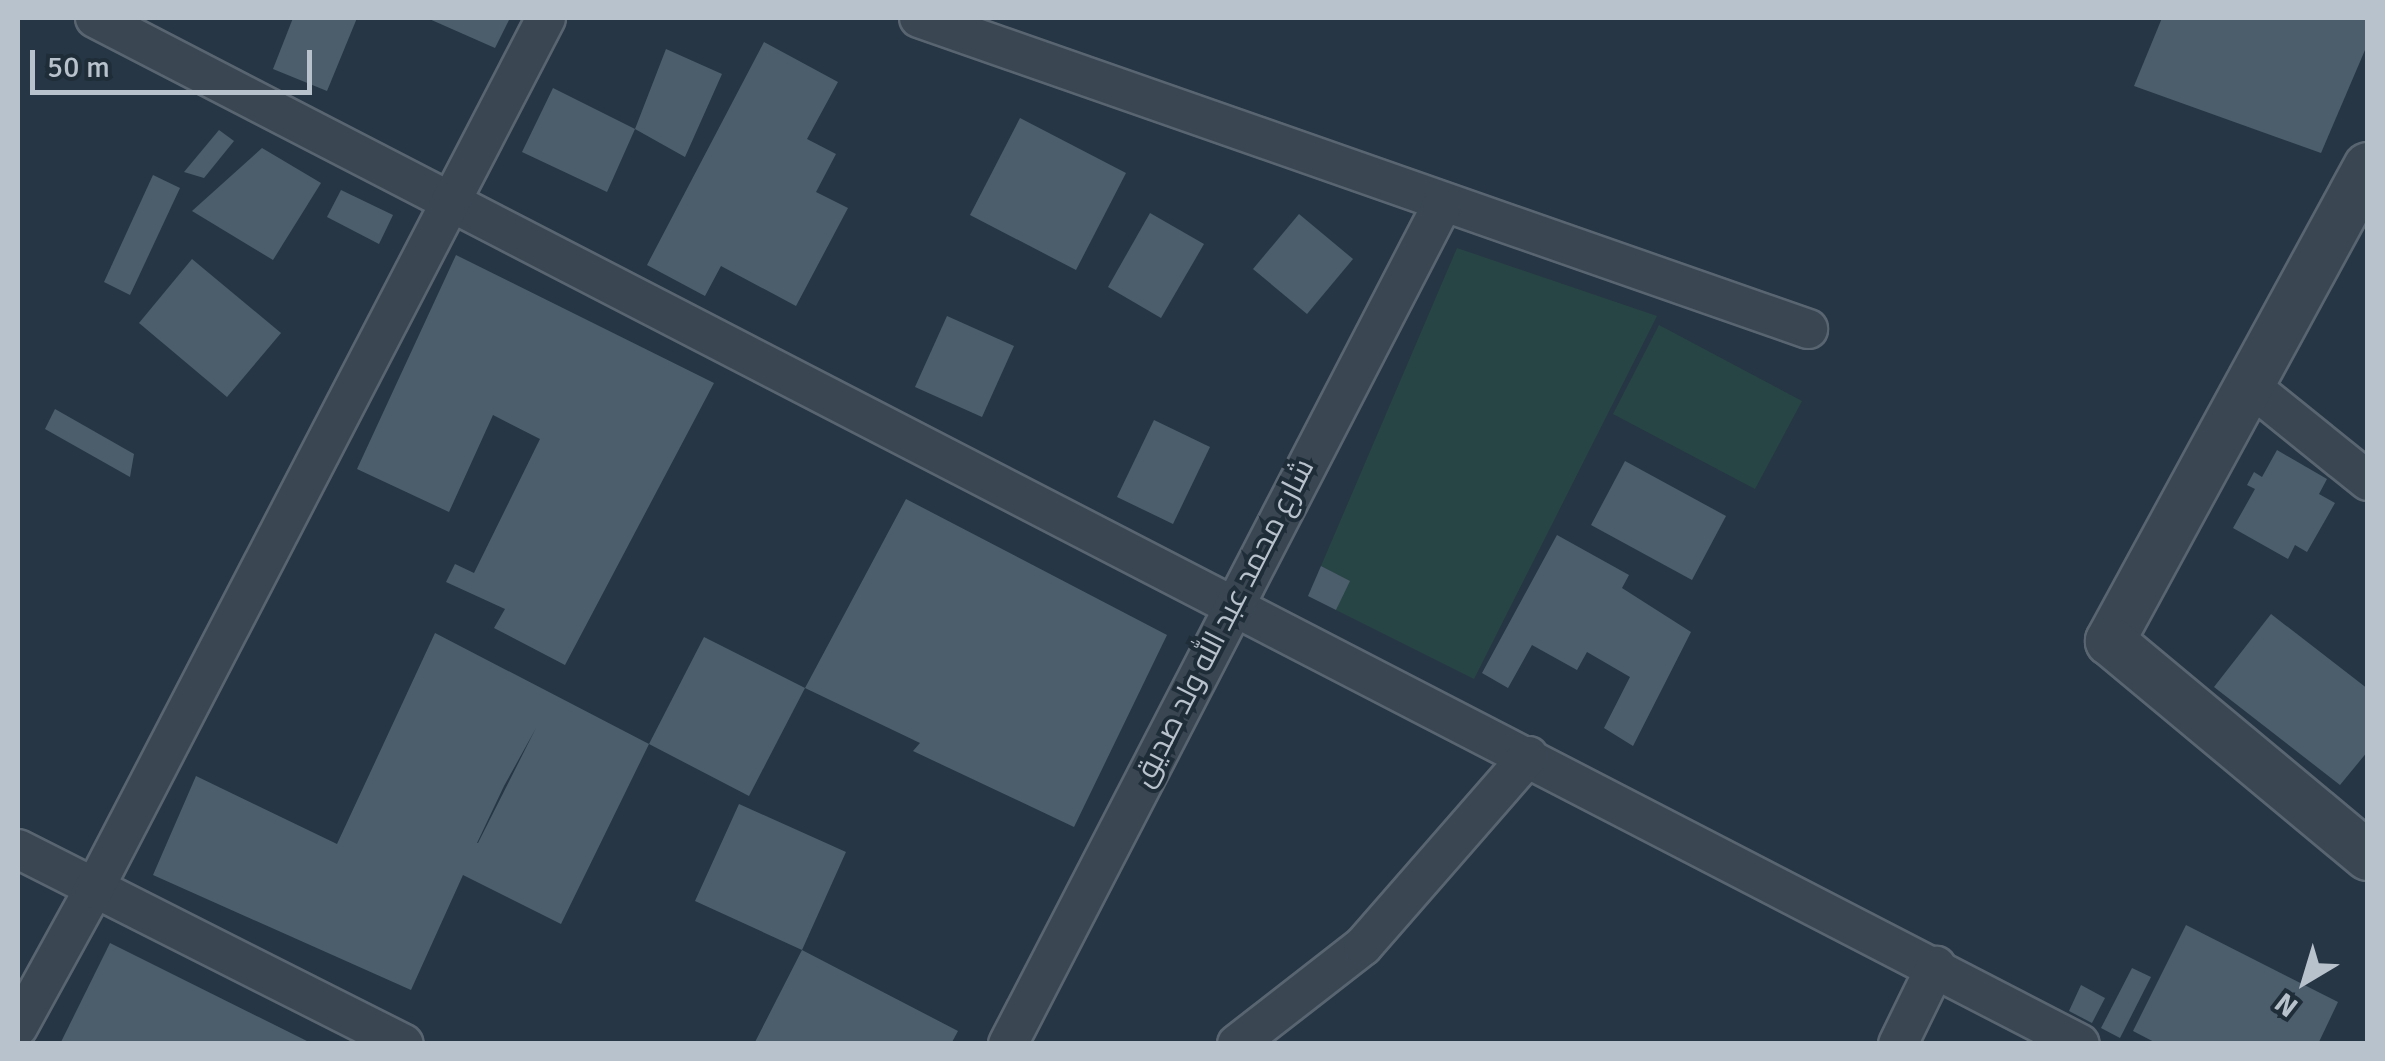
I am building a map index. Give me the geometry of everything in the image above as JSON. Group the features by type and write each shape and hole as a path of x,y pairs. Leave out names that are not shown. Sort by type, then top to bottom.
{"street":[{"path":"94,18 1936,966 2080,1044"},
{"path":"18,1026 94,888 448,200 546,18"},
{"path":"920,18 1808,329"},
{"path":"2364,846 2110,641 2368,167"},
{"name":"شارع محمد عبد الله ولد صديق","path":"1008,1044 1443,203"},
{"path":"2249,385 2368,481"},
{"path":"1237,1044 1363,946 1529,756"},
{"path":"18,849 404,1044"},
{"path":"1898,1044 1936,966"}],"green space":[{"path":"1457,248 1657,316 1474,679 1336,610 1349,581 1321,566"},
{"path":"1659,325 1802,401 1755,489 1613,414"}],"building":[{"path":"293,18 357,18 327,91 273,69"},
{"path":"427,18 510,18 495,48"},
{"path":"2162,18 2368,18 2368,43 2321,153 2134,86"},
{"path":"764,42 838,82 807,139 836,154 816,192 848,208 796,306 721,266 705,296 647,265"},
{"path":"666,49 722,74 685,157 635,129"},
{"path":"553,88 635,129 607,192 522,152"},
{"path":"1020,118 1126,173 1076,270 970,215"},
{"path":"219,130 234,141 204,178 184,172"},
{"path":"262,148 321,183 273,260 192,211"},
{"path":"153,175 180,188 130,295 104,282"},
{"path":"341,190 393,215 379,244 327,217"},
{"path":"1150,213 1204,244 1161,318 1108,287"},
{"path":"1299,214 1353,259 1307,314 1253,269"},
{"path":"456,255 714,383 565,665 494,628 505,609 446,582 455,564 474,573 540,439 493,415 449,512 357,469"},
{"path":"192,259 281,333 227,397 139,323"},
{"path":"947,316 1014,346 982,417 915,387"},
{"path":"55,409 134,454 130,477 45,429"},
{"path":"1154,420 1210,447 1173,524 1117,497"},
{"path":"2277,450 2327,479 2319,494 2335,503 2307,552 2295,545 2288,559 2233,528 2255,489 2247,485 2254,472 2262,477"},
{"path":"1625,461 1726,516 1692,580 1591,525"},
{"path":"906,499 1167,635 1074,827 913,751 920,743 805,688"},
{"path":"1557,535 1629,575 1622,588 1691,632 1633,746 1604,728 1630,677 1587,652 1577,670 1532,645 1508,688 1482,673"},
{"path":"1321,566 1350,581 1336,610 1308,596"},
{"path":"2271,614 2368,689 2368,751 2340,785 2214,687"},
{"path":"435,633 649,744 561,924 463,875 411,990 153,875 196,776 337,844","holes":["536,728 478,843 504,786"]},
{"path":"704,637 805,688 749,796 649,744"},
{"path":"739,804 846,852 802,950 695,901"},
{"path":"2186,925 2338,1002 2318,1044 2158,1044 2133,1031"},
{"path":"110,943 313,1044 60,1044"},
{"path":"802,950 958,1031 951,1044 754,1044"},
{"path":"2132,968 2151,977 2120,1038 2101,1028"},
{"path":"2081,985 2105,998 2092,1023 2069,1011"}]}
